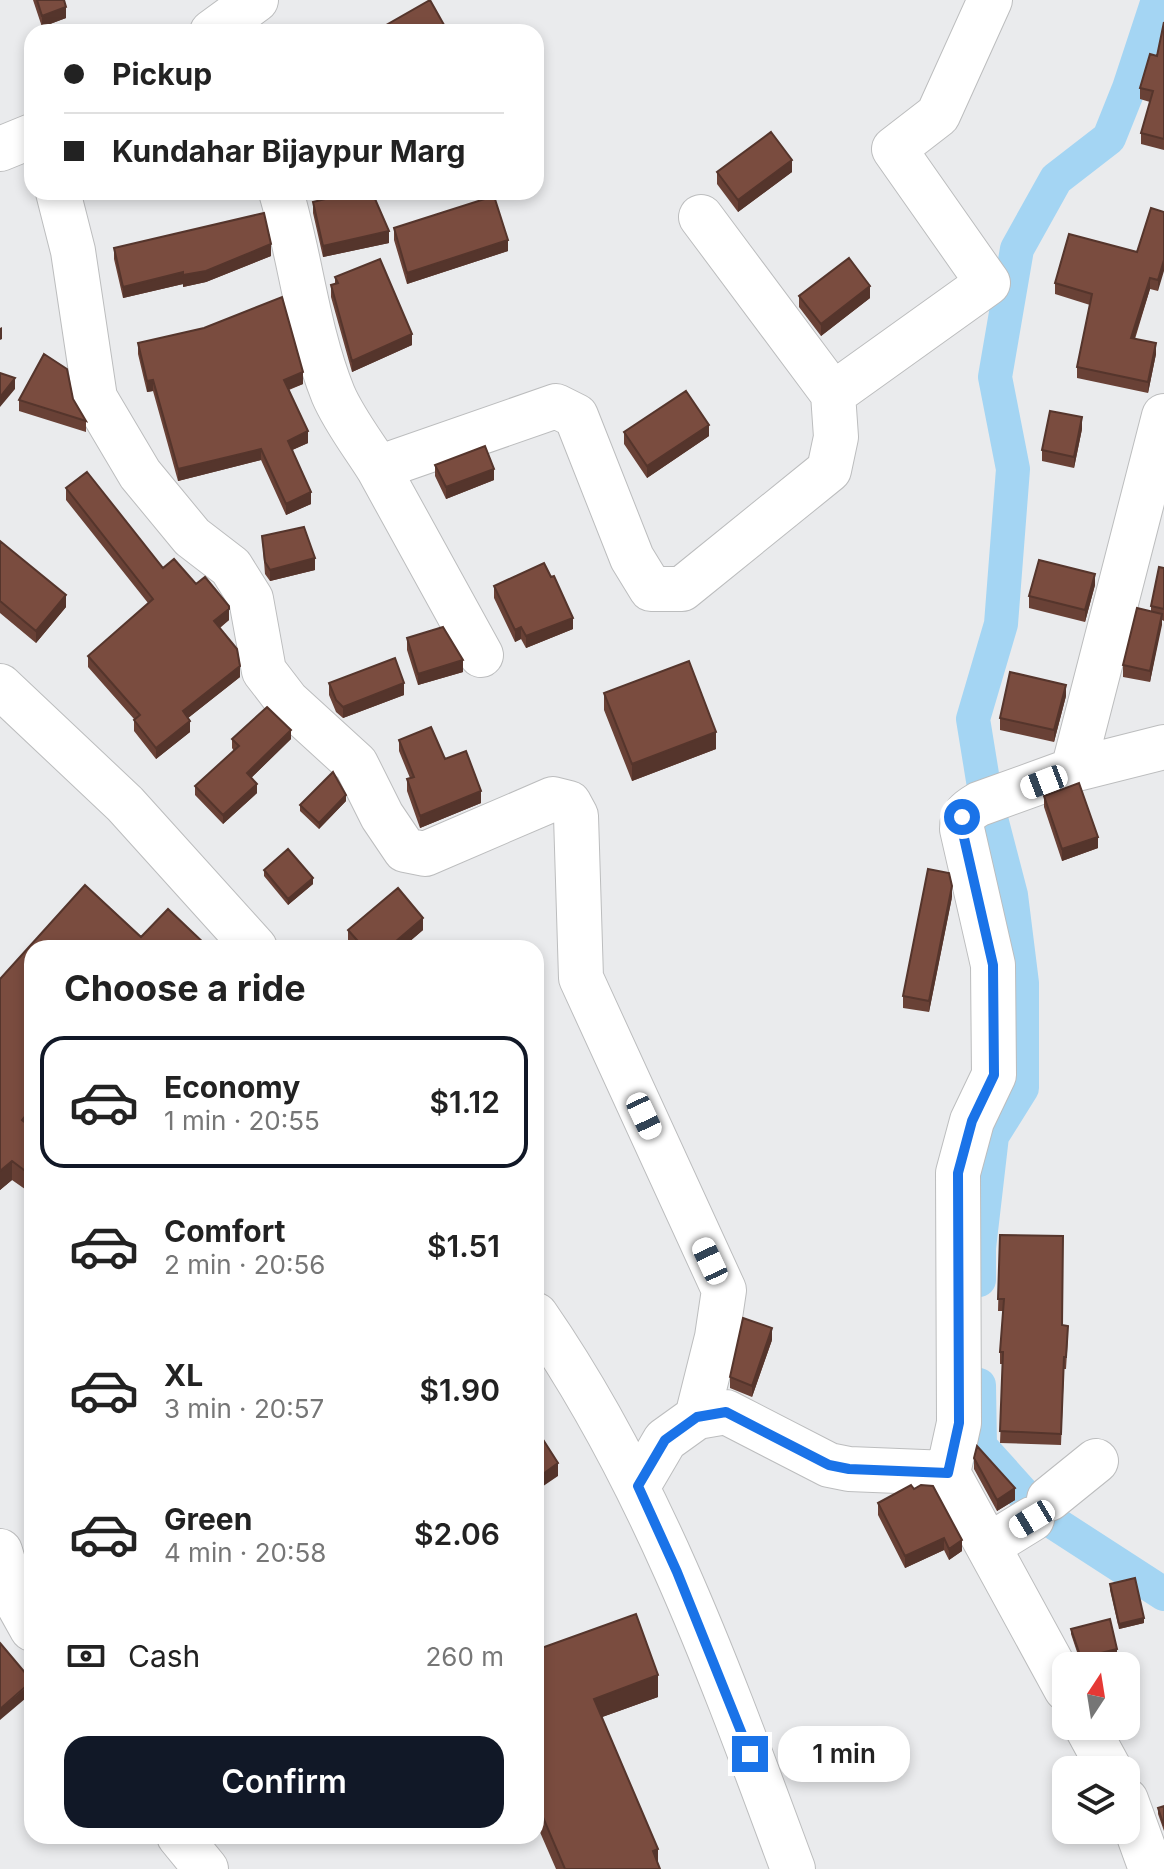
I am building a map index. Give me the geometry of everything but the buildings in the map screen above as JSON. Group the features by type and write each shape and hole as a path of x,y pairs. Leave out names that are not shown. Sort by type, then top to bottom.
{"street":[{"path":"223,24 256,0"},
{"path":"833,394 988,283 894,149 938,115 990,0"},
{"path":"0,149 24,139"},
{"path":"60,200 73,251 95,398 140,474 192,537 231,567 251,599 264,671 287,701 356,764 382,816 405,850 425,854 553,799 569,803 576,816 581,978 724,1290 717,1337 697,1417"},
{"path":"283,200 309,321 334,397 378,468 481,655"},
{"path":"378,468 556,406 576,416 632,558 651,589 682,589 829,470 836,437 833,394 701,217"},
{"path":"1073,770 1164,416"},
{"path":"0,686 125,804 248,940"},
{"path":"1052,1663 948,1473 959,1423 958,1173 972,1121 994,1075 993,965 962,829 962,817 968,810 1073,770 1164,747"},
{"path":"544,1337 638,1486 729,1696 793,1869"},
{"path":"638,1486 665,1440 697,1417 726,1412 829,1465 849,1469 948,1473"},
{"path":"988,1546 1041,1509 1096,1461"},
{"path":"0,1551 13,1595 24,1615"},
{"path":"186,1844 206,1869"},
{"path":"1138,1844 1144,1867"}],"waterway":[{"path":"979,1280 979,1248 992,1136 1022,1088 1022,983 1011,895 986,799 973,719 1001,624 1013,469 995,377 1017,249 1056,179 1109,138 1158,0"},
{"path":"979,1385 980,1446 1042,1515 1164,1594"}],"route":[{"path":"750,1754 729,1696 638,1486 665,1440 697,1417 726,1412 829,1465 889,1472 948,1473 959,1423 958,1173 972,1121 994,1075 993,965 962,829 962,817"}]}
